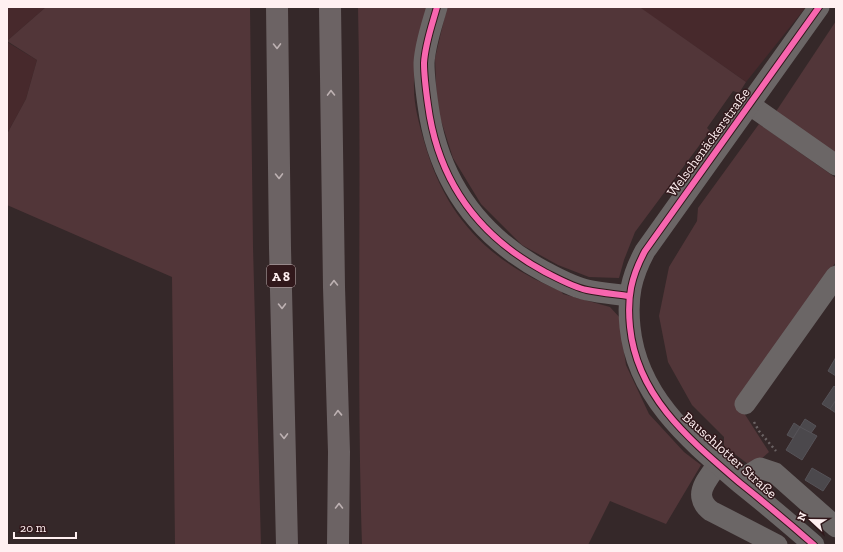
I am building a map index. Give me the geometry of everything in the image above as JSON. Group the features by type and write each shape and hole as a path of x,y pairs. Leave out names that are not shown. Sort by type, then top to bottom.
{"highway":[{"name":"A 8","path":"277,7 280,248 287,545"},
{"path":"330,7 334,287 339,452 338,545"}],"street":[{"path":"438,7 425,52 425,84 429,111 439,156 465,206 477,220 510,251 538,268 568,283 587,290 629,296"},
{"name":"Welschenäckerstraße","path":"629,296 632,280 645,251 819,7"},
{"path":"750,104 836,165"},
{"path":"745,404 836,276"},
{"name":"Bauschlotter Straße","path":"629,296 629,315 634,352 647,383 672,420 691,440 718,464 814,545"},
{"path":"718,464 703,487 701,498 704,504 711,512 777,545"},
{"name":"Bauschlotter Straße","path":"739,481 760,468 775,473 836,527"}],"path":[{"path":"745,404 759,431 774,448 779,458 775,473"}],"shaded area":[{"path":"7,7 46,7 7,41"},
{"path":"46,7 250,7 253,247 261,545 175,545 172,277 7,205 7,134 26,99 37,60 7,41"},
{"path":"358,7 427,7 415,67 414,95 417,114 433,168 444,192 473,234 512,266 561,291 563,294 610,307 621,319 620,325 626,365 649,414 684,452 701,465 666,524 610,501 588,545 362,545 359,411"},
{"path":"447,7 641,7 746,82 739,93 733,91 707,128 710,131 635,232 619,278 589,277 558,265 522,245 481,204 453,158 437,108 435,58"},
{"path":"806,7 746,82 640,8"},
{"path":"836,21 836,157 775,113"},
{"path":"7,42 37,60 26,99 7,134"},
{"path":"759,124 836,178 836,262 737,402 769,452 752,467 724,446 724,437 692,405 668,362 659,316 669,267 697,221 698,208"}],"building":[{"path":"836,357 836,376 828,371"},
{"path":"834,386 836,388 836,400 830,409 822,404"},
{"path":"836,400 836,413 830,409"},
{"path":"805,419 816,426 811,433 800,427"},
{"path":"794,423 800,427 793,438 787,435"},
{"path":"800,427 817,436 802,460 786,450"},
{"path":"812,468 831,479 823,491 805,480"}],"cycle path":[{"path":"437,7 429,35 424,63 428,105 433,133 441,158 452,182 465,204 481,223 500,241 521,258 545,272 582,289 629,296"},
{"path":"814,545 703,450 669,415 655,396 643,375 635,352 630,327 629,306 633,279 645,251 819,7"}]}
